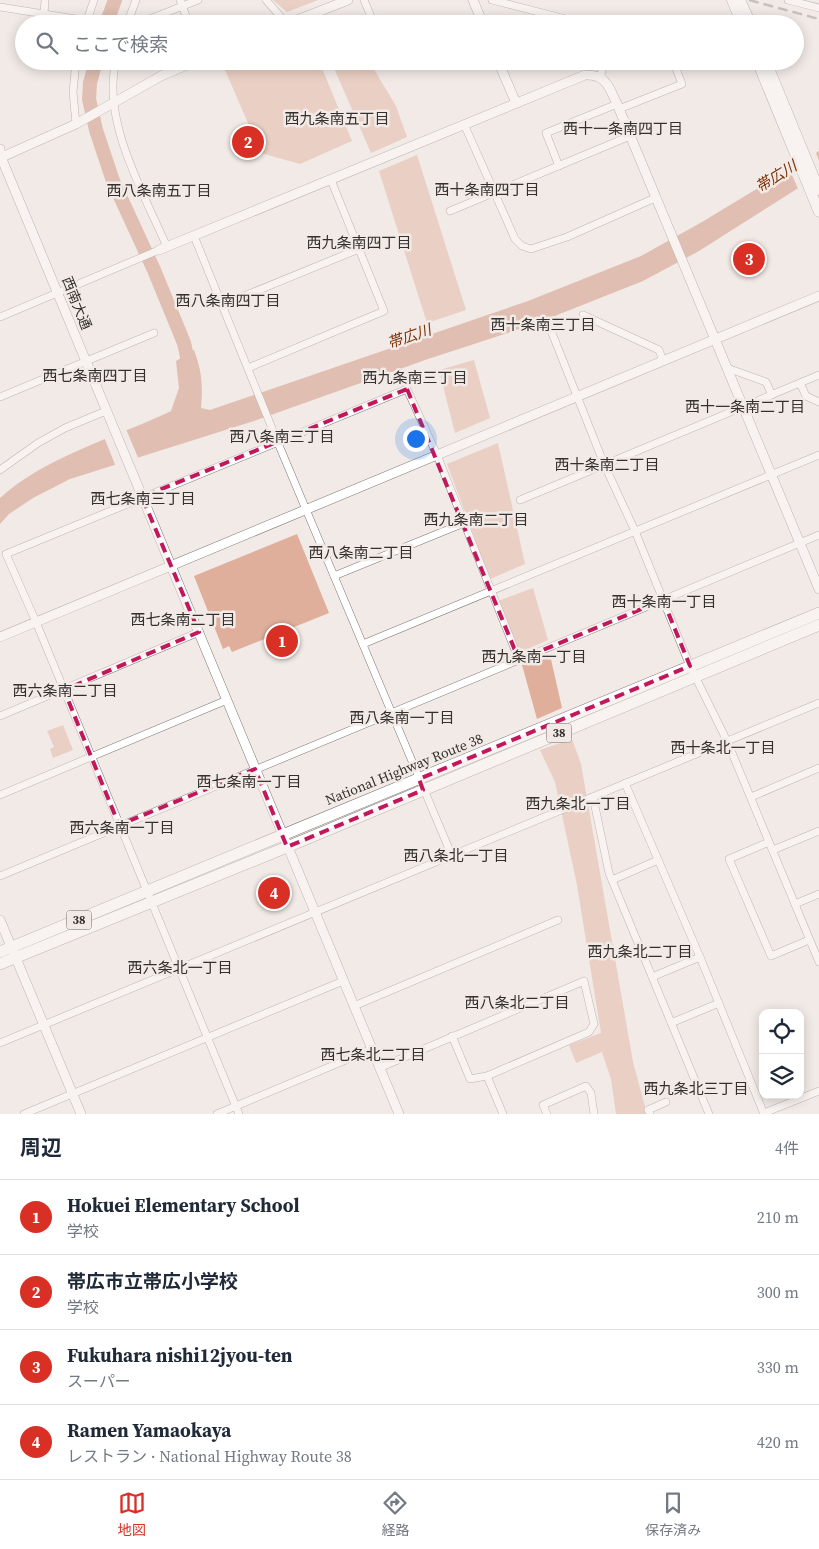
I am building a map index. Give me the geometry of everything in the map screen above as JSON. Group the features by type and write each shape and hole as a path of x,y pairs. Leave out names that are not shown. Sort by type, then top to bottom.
{"highway":[{"name":"National Highway Route 38","path":"693,672 819,612"},
{"name":"National Highway Route 38","path":"0,964 14,953 149,897 693,672 819,625"},
{"name":"National Highway Route 38","path":"0,952 14,953"}],"main road":[{"path":"732,0 738,15"},
{"path":"740,0 747,15"},
{"path":"761,70 815,187 819,212"},
{"path":"769,70 801,156"}],"street":[{"path":"44,14 45,0"},
{"path":"91,15 94,0"},
{"path":"130,15 136,0"},
{"path":"156,15 181,3 198,0"},
{"path":"266,0 279,15"},
{"path":"364,0 370,15"},
{"path":"473,0 479,15"},
{"path":"492,0 550,15"},
{"path":"788,0 819,8"},
{"path":"309,15 342,1"},
{"path":"181,3 186,15"},
{"path":"0,7 50,15"},
{"path":"75,70 72,92 80,122"},
{"path":"114,70 111,103 122,141 163,249"},
{"path":"0,155 80,122 111,103 175,70"},
{"path":"502,70 516,103"},
{"path":"600,78 602,70"},
{"path":"559,166 546,133 682,84 677,70"},
{"path":"0,317 464,124 585,75 594,75 608,84 819,589"},
{"path":"464,124 515,239 522,246 531,249 567,237 655,198"},
{"path":"450,211 630,136"},
{"name":"西南大通","path":"0,155 399,1114"},
{"path":"248,368 384,310 331,180"},
{"path":"194,236 278,443 452,856"},
{"path":"222,305 359,250"},
{"path":"0,637 819,296"},
{"path":"583,315 659,350 663,360"},
{"path":"550,328 604,464 635,532 693,672 751,797 819,962"},
{"path":"0,397 154,333"},
{"path":"727,368 766,382 772,395"},
{"path":"520,500 819,375"},
{"path":"800,383 806,396 819,402"},
{"path":"239,1114 36,622 6,554 407,389 437,455 519,660"},
{"path":"0,470 38,443 66,428 106,411"},
{"path":"363,644 819,455"},
{"path":"334,576 464,523"},
{"path":"0,876 819,535"},
{"path":"0,716 199,632"},
{"path":"0,796 227,700"},
{"path":"0,1043 819,703"},
{"path":"751,797 819,768"},
{"path":"625,783 700,957 764,1114 819,1090"},
{"path":"593,797 612,880 708,1114"},
{"path":"773,850 819,831"},
{"path":"769,842 728,859 771,956 809,940"},
{"path":"612,880 658,860"},
{"path":"795,904 819,894"},
{"path":"0,920 81,1114"},
{"path":"354,1006 558,920"},
{"path":"652,977 700,957"},
{"path":"24,1114 343,981"},
{"path":"379,1068 452,1036 584,981 594,1024 589,1032 487,1076 470,1079 452,1036"},
{"path":"671,1023 719,1003"},
{"path":"217,1114 372,1049"},
{"path":"487,1076 502,1114"},
{"path":"547,1114 543,1105 586,1086 591,1093 594,1114"},
{"path":"650,1114 648,1110 666,1102"}],"highlighted area":[{"path":"407,389 519,660 663,600 690,666 419,779 423,790 287,847 255,769 119,825 64,690 199,632 142,497"}],"shaded area":[{"path":"273,0 318,0 287,12"},
{"path":"225,70 323,70 352,141 300,164 261,153"},
{"path":"335,70 374,70 396,106 407,137 371,153"},
{"path":"819,151 819,175 699,251 643,281 532,325 428,359 254,421 70,479 33,498 9,514 0,524 0,498 18,483 60,459 171,411 179,388 176,361 194,350 201,379 201,408 210,410 528,301 641,256 702,222"},
{"path":"417,155 466,310 427,323 379,171"},
{"path":"474,360 490,418 455,433 439,370"},
{"path":"498,443 525,564 490,579 447,464"},
{"path":"297,534 329,613 232,652 229,646 223,649 194,576"},
{"path":"533,588 548,640 519,653 498,601"},
{"path":"550,655 562,708 537,719 522,665"},
{"path":"63,725 73,750 53,758 50,749 54,747 47,731"},
{"path":"572,739 581,764 633,1062 647,1114 616,1114 611,1079 602,1052 576,1063 569,1045 601,1033 577,885 555,782 540,750"}],"pier":[{"path":"815,150 819,161 819,178 799,191 788,166"},
{"path":"126,429 139,460 116,467 104,437"}],"waterway":[{"path":"109,15 115,0"},
{"path":"94,70 89,99 96,130 113,181 154,270 184,343 190,370"}],"railway":[{"path":"749,0 819,19"}],"place":[{"name":"帯広市立帯広小学校","path":"248,142"},
{"name":"Fukuhara nishi12jyou-ten","path":"749,259"},
{"name":"Hokuei Elementary School","path":"282,641"},
{"name":"Ramen Yamaokaya","path":"274,893"}],"district":[{"name":"西九条南五丁目","path":"337,118"},
{"name":"西十一条南四丁目","path":"623,128"},
{"name":"西十条南四丁目","path":"487,189"},
{"name":"西八条南五丁目","path":"159,190"},
{"name":"西九条南四丁目","path":"359,242"},
{"name":"西八条南四丁目","path":"228,300"},
{"name":"西十条南三丁目","path":"543,324"},
{"name":"西七条南四丁目","path":"95,375"},
{"name":"西九条南三丁目","path":"415,377"},
{"name":"西十一条南二丁目","path":"745,406"},
{"name":"西八条南三丁目","path":"282,436"},
{"name":"西十条南二丁目","path":"607,464"},
{"name":"西七条南三丁目","path":"143,498"},
{"name":"西九条南二丁目","path":"476,519"},
{"name":"西八条南二丁目","path":"361,552"},
{"name":"西十条南一丁目","path":"664,601"},
{"name":"西七条南二丁目","path":"183,619"},
{"name":"西九条南一丁目","path":"534,656"},
{"name":"西六条南二丁目","path":"65,690"},
{"name":"西八条南一丁目","path":"402,717"},
{"name":"西十条北一丁目","path":"723,747"},
{"name":"西七条南一丁目","path":"249,781"},
{"name":"西九条北一丁目","path":"578,803"},
{"name":"西六条南一丁目","path":"122,827"},
{"name":"西八条北一丁目","path":"456,855"},
{"name":"西九条北二丁目","path":"640,951"},
{"name":"西六条北一丁目","path":"180,967"},
{"name":"西八条北二丁目","path":"517,1002"},
{"name":"西七条北二丁目","path":"373,1054"},
{"name":"西九条北三丁目","path":"696,1088"}],"water label":[{"name":"帯広川","path":"776,176"},
{"name":"帯広川","path":"409,336"}]}
